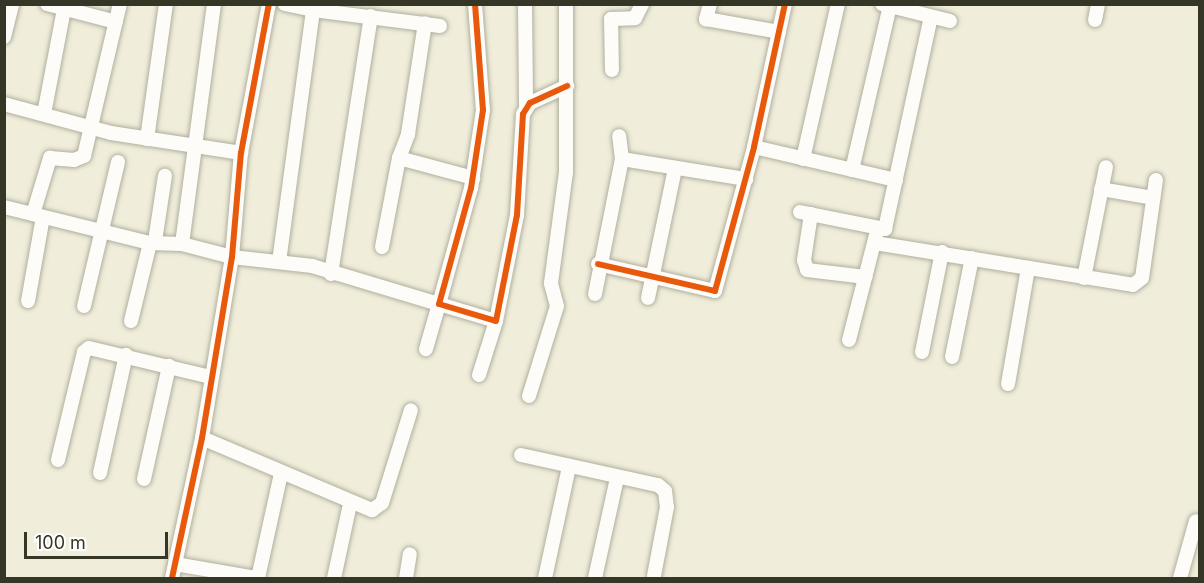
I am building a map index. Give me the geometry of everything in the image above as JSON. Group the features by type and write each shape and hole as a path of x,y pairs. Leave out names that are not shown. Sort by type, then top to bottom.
{"street":[{"path":"4,37 12,4"},
{"path":"46,4 70,8 116,22"},
{"path":"28,301 38,216 50,158 80,160 94,126 120,4"},
{"path":"147,139 166,4"},
{"path":"182,244 213,4"},
{"path":"172,579 202,438 231,257 241,153 269,4"},
{"path":"285,4 313,10 334,9 371,16 391,11 440,26"},
{"path":"426,349 473,178 483,110 475,4"},
{"path":"479,375 496,321 517,215 522,123 526,107 525,4"},
{"path":"529,396 557,306 551,283 566,172 566,4"},
{"path":"610,4 612,70"},
{"path":"611,19 635,18 642,4"},
{"path":"710,4 706,19 779,32"},
{"path":"598,264 715,291 754,147 785,4"},
{"path":"803,159 838,4"},
{"path":"1095,20 1098,4"},
{"path":"852,170 886,5 907,8 950,21"},
{"path":"44,114 70,8"},
{"path":"279,262 313,10"},
{"path":"332,274 371,16"},
{"path":"866,277 807,270 804,260 806,213 885,229 931,17"},
{"path":"382,247 399,158 408,134 425,23"},
{"path":"526,107 567,86"},
{"path":"4,104 147,139 241,153"},
{"path":"595,294 598,264 622,159 619,136"},
{"path":"754,147 896,180"},
{"path":"399,158 473,178"},
{"path":"622,159 746,179"},
{"path":"84,306 117,162"},
{"path":"1084,278 1106,167"},
{"path":"648,298 675,169"},
{"path":"131,321 152,242 165,176"},
{"path":"875,243 942,252 1133,285 1140,282 1156,180"},
{"path":"1101,189 1153,198"},
{"path":"4,207 152,242 182,244 231,257 279,262 332,274 496,321"},
{"path":"849,340 878,227"},
{"path":"922,352 942,252"},
{"path":"952,357 972,258"},
{"path":"1008,384 1028,268"},
{"path":"58,460 84,352 94,346 211,377"},
{"path":"100,473 126,355"},
{"path":"144,479 169,366"},
{"path":"202,438 350,504 378,509 411,410"},
{"path":"521,455 617,478 658,485 665,491 667,507 657,578"},
{"path":"545,579 569,467"},
{"path":"176,564 257,579 281,473"},
{"path":"595,579 617,478"},
{"path":"334,579 350,504"},
{"path":"1180,579 1196,521"},
{"path":"406,579 410,554"}],"cycle path":[{"path":"172,578 202,438 232,257 241,153 269,4"},
{"path":"475,4 483,110 471,188 439,304 496,321 517,215 523,114 530,103 567,86"},
{"path":"598,264 715,291 754,147 785,4"}]}
